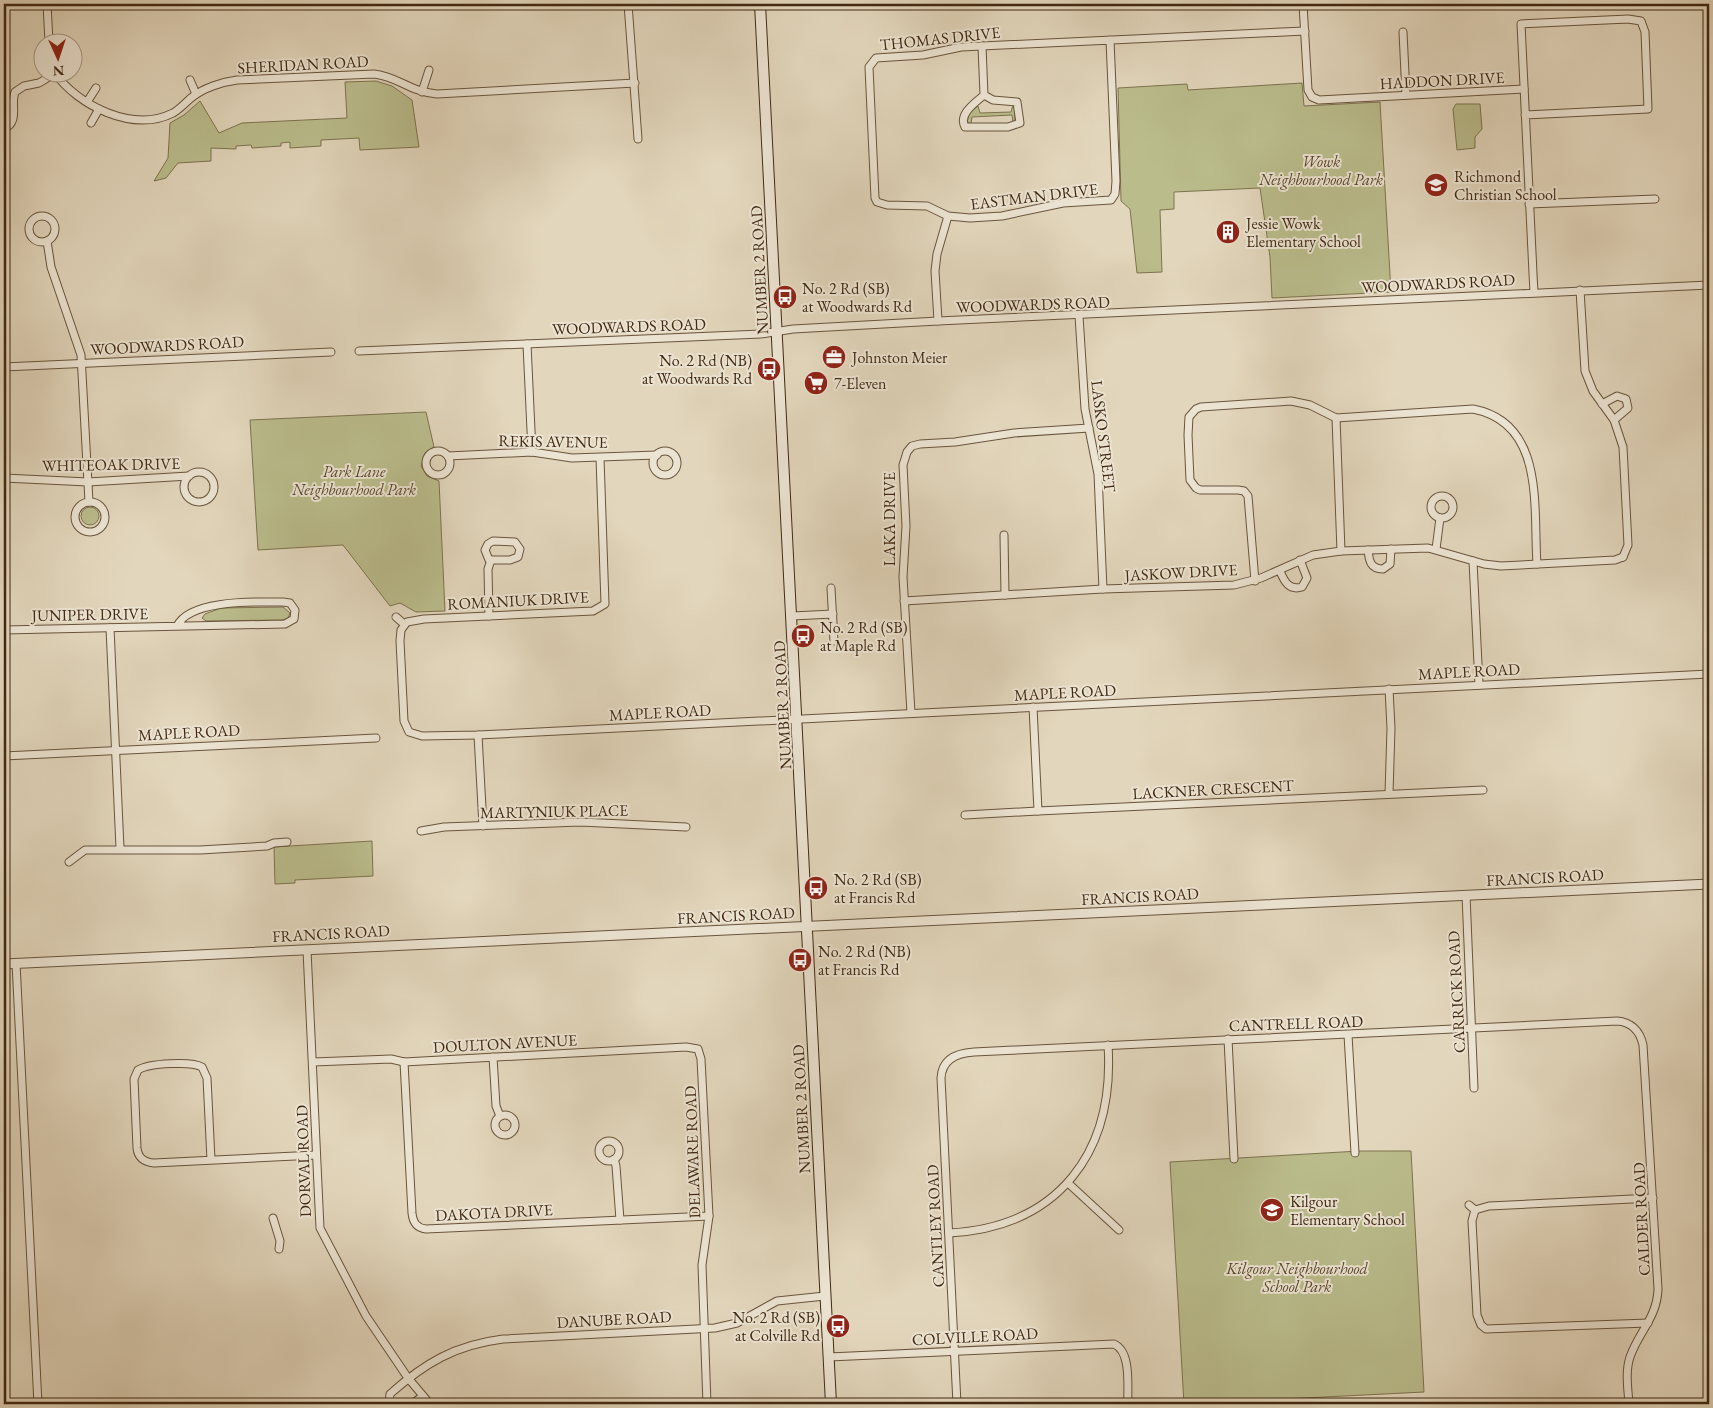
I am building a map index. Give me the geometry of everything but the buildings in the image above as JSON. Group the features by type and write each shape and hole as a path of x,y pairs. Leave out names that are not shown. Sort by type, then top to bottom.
{"main road":[{"name":"NUMBER 2 ROAD","path":"760,4 798,720 831,1404"}],"street":[{"path":"48,4 49,32"},
{"path":"628,4 638,139"},
{"name":"HADDON DRIVE","path":"1304,4 1308,90 1312,97 1324,100 1524,89 1534,292"},
{"path":"1524,89 1521,24 1628,19 1641,21 1644,26 1648,109 1525,115"},
{"name":"THOMAS DRIVE","path":"948,216 927,206 887,205 877,202 875,198 869,67 873,60 881,57 923,55 961,47 1305,31"},
{"path":"1403,32 1406,95"},
{"name":"EASTMAN DRIVE","path":"948,216 970,218 1002,216 1063,203 1111,200 1115,194 1116,181 1110,40"},
{"path":"982,46 984,95 964,114 963,121 966,127 1008,127 1020,123 1017,102 993,100 984,95"},
{"path":"422,92 429,70"},
{"name":"SHERIDAN ROAD","path":"62,82 68,89 87,102 125,118 154,118 175,112 196,94 218,84 237,80 370,74 385,75 408,88 422,92 441,93 635,83"},
{"path":"190,80 196,94"},
{"path":"4,129 9,126 14,118 15,92 24,86 40,82"},
{"path":"87,102 96,88"},
{"path":"91,123 99,108"},
{"path":"1529,204 1655,199"},
{"path":"938,321 935,271 937,254 948,216"},
{"path":"47,241 50,265 80,354 90,502"},
{"name":"WOODWARDS ROAD","path":"359,351 777,332 938,321 1080,316 1534,292 1709,285"},
{"path":"1580,290 1585,371 1593,391 1602,404 1614,420 1626,412 1628,405 1626,399 1617,396 1602,404"},
{"name":"LASKO STREET","path":"1080,316 1083,394 1098,474 1103,589"},
{"path":"527,344 532,452"},
{"name":"WOODWARDS ROAD","path":"4,367 331,352"},
{"path":"1255,581 1248,496 1244,491 1238,490 1205,491 1196,488 1193,484 1190,474 1190,417 1196,409 1206,406 1291,401 1310,405 1336,418 1473,409 1495,415 1503,420 1520,442 1531,469 1537,564"},
{"path":"1336,418 1341,551"},
{"name":"JASKOW DRIVE","path":"904,601 1103,589 1234,585 1255,581 1300,560 1341,551 1391,548 1436,549 1473,561 1501,566 1625,560 1628,545 1623,447 1614,420"},
{"name":"LAKA DRIVE","path":"911,713 903,577 906,526 903,465 907,452 912,446 1014,433 1089,428"},
{"name":"REKIS AVENUE","path":"448,456 532,452 562,458 657,455"},
{"name":"ROMANIUK DRIVE","path":"404,624 417,619 603,610 606,594 600,458"},
{"name":"WHITEOAK DRIVE","path":"4,478 88,482 190,476 198,472 209,476 214,486 210,498 198,502 189,498 184,487 190,476"},
{"path":"90,502 101,506 105,516 102,526 92,531 80,528 75,518 79,507 90,502"},
{"path":"1436,549 1440,518"},
{"path":"1004,535 1005,595"},
{"path":"512,541 519,545 520,552 516,559 491,560 485,552 490,542 512,541"},
{"path":"1368,550 1371,564 1379,569 1386,568 1390,564 1391,548"},
{"path":"489,616 488,569 491,560"},
{"path":"1280,570 1290,586 1302,587 1306,578 1300,560"},
{"path":"1473,561 1479,685"},
{"path":"831,588 834,641"},
{"name":"JUNIPER DRIVE","path":"4,630 285,624 294,619 296,610 293,605 287,603 221,603 184,618 177,626"},
{"path":"792,616 833,614"},
{"path":"396,617 404,624"},
{"name":"MAPLE ROAD","path":"404,624 401,630 400,641 404,721 409,732 422,736 798,720 1709,674"},
{"path":"110,628 120,848"},
{"path":"1389,689 1391,728 1389,794"},
{"path":"1033,707 1038,811"},
{"path":"478,735 482,826"},
{"name":"MAPLE ROAD","path":"4,756 376,738"},
{"name":"LACKNER CRESCENT","path":"965,815 1483,790"},
{"name":"MARTYNIUK PLACE","path":"421,831 444,827 585,822 686,827"},
{"path":"69,862 85,850 120,848 200,850 267,846 274,843 287,842"},
{"name":"FRANCIS ROAD","path":"4,964 1709,884"},
{"name":"CARRICK ROAD","path":"1466,895 1474,1088"},
{"name":"DORVAL ROAD","path":"307,950 318,1212 324,1240 366,1316 408,1378 430,1404"},
{"path":"16,963 38,1404"},
{"name":"CANTRELL ROAD","path":"958,1054 1617,1021 1625,1022 1634,1028"},
{"name":"CALDER ROAD","path":"1629,1404 1629,1363 1638,1339 1656,1308 1658,1289 1643,1045 1634,1028"},
{"path":"1348,1035 1355,1153"},
{"path":"1228,1039 1234,1159"},
{"path":"949,1233 989,1228 1014,1220 1037,1208 1068,1183 1092,1146 1103,1118 1109,1082 1108,1046"},
{"name":"DOULTON AVENUE","path":"313,1062 390,1059 404,1062 686,1047 698,1049"},
{"name":"DELAWARE ROAD","path":"698,1049 701,1059 709,1216 702,1265 707,1404"},
{"name":"CANTLEY ROAD","path":"957,1404 940,1078 947,1061 958,1054"},
{"path":"493,1057 496,1106 500,1116"},
{"name":"DAKOTA DRIVE","path":"404,1062 412,1213 418,1227 426,1229 709,1216"},
{"path":"211,1160 205,1065 148,1065 136,1068 134,1079 140,1162 154,1163 316,1156"},
{"path":"614,1160 620,1220"},
{"path":"1068,1183 1119,1230"},
{"path":"1648,1323 1486,1329 1481,1325 1476,1315 1472,1208 1653,1198"},
{"path":"273,1218 280,1241 279,1249"},
{"name":"DANUBE ROAD","path":"408,1378 457,1349 488,1341 703,1329 737,1323 777,1301 825,1296"},
{"name":"COLVILLE ROAD","path":"829,1357 1092,1343 1114,1344 1122,1348 1125,1356 1128,1404"},
{"path":"389,1404 390,1394 408,1378"},
{"path":"412,1404 422,1396"}],"green space":[{"path":"376,81 392,86 412,100 419,147 360,150 359,138 321,140 321,146 290,148 290,142 281,143 281,146 252,148 251,145 236,146 236,149 211,148 211,161 178,163 166,178 154,181 168,158 170,123 184,115 200,101 219,133 242,123 347,118 345,82"},
{"name":"Wowk Neighbourhood Park","path":"1302,83 1304,106 1380,102 1391,292 1272,298 1270,257 1260,188 1174,192 1174,209 1160,210 1162,272 1137,273 1130,209 1121,201 1118,88 1187,84 1188,90"},
{"path":"1456,104 1480,104 1482,129 1475,137 1475,148 1457,150 1453,109"},
{"path":"1013,105 1015,106 1015,122 1013,122 1012,115 972,117 971,124 967,122 969,113 978,106 980,113 1011,112"},
{"name":"Park Lane Neighbourhood Park","path":"426,412 434,447 425,453 421,466 427,476 439,481 445,611 416,612 400,603 390,606 343,545 258,550 250,420"},
{"path":"90,507 96,510 99,516 96,522 90,525 84,522 81,516 84,510"},
{"path":"283,607 290,613 288,618 283,620 206,621 202,618 205,614 221,608"},
{"path":"372,841 373,876 295,880 295,883 275,884 274,847"},
{"name":"Kilgour Neighbourhood School Park","path":"1359,1151 1411,1151 1424,1392 1184,1404 1170,1162"}],"place":[{"name":"Richmond Christian School","path":"1436,185"},
{"name":"Jessie Wowk Elementary School","path":"1228,232"},
{"name":"No. 2 Rd (SB) at Woodwards Rd","path":"785,297"},
{"name":"Johnston Meier","path":"834,357"},
{"name":"No. 2 Rd (NB) at Woodwards Rd","path":"769,369"},
{"name":"7-Eleven","path":"816,383"},
{"name":"No. 2 Rd (SB) at Maple Rd","path":"803,636"},
{"name":"No. 2 Rd (SB) at Francis Rd","path":"816,888"},
{"name":"No. 2 Rd (NB) at Francis Rd","path":"800,960"},
{"name":"Kilgour Elementary School","path":"1272,1210"},
{"name":"No. 2 Rd (SB) at Colville Rd","path":"838,1326"}]}
